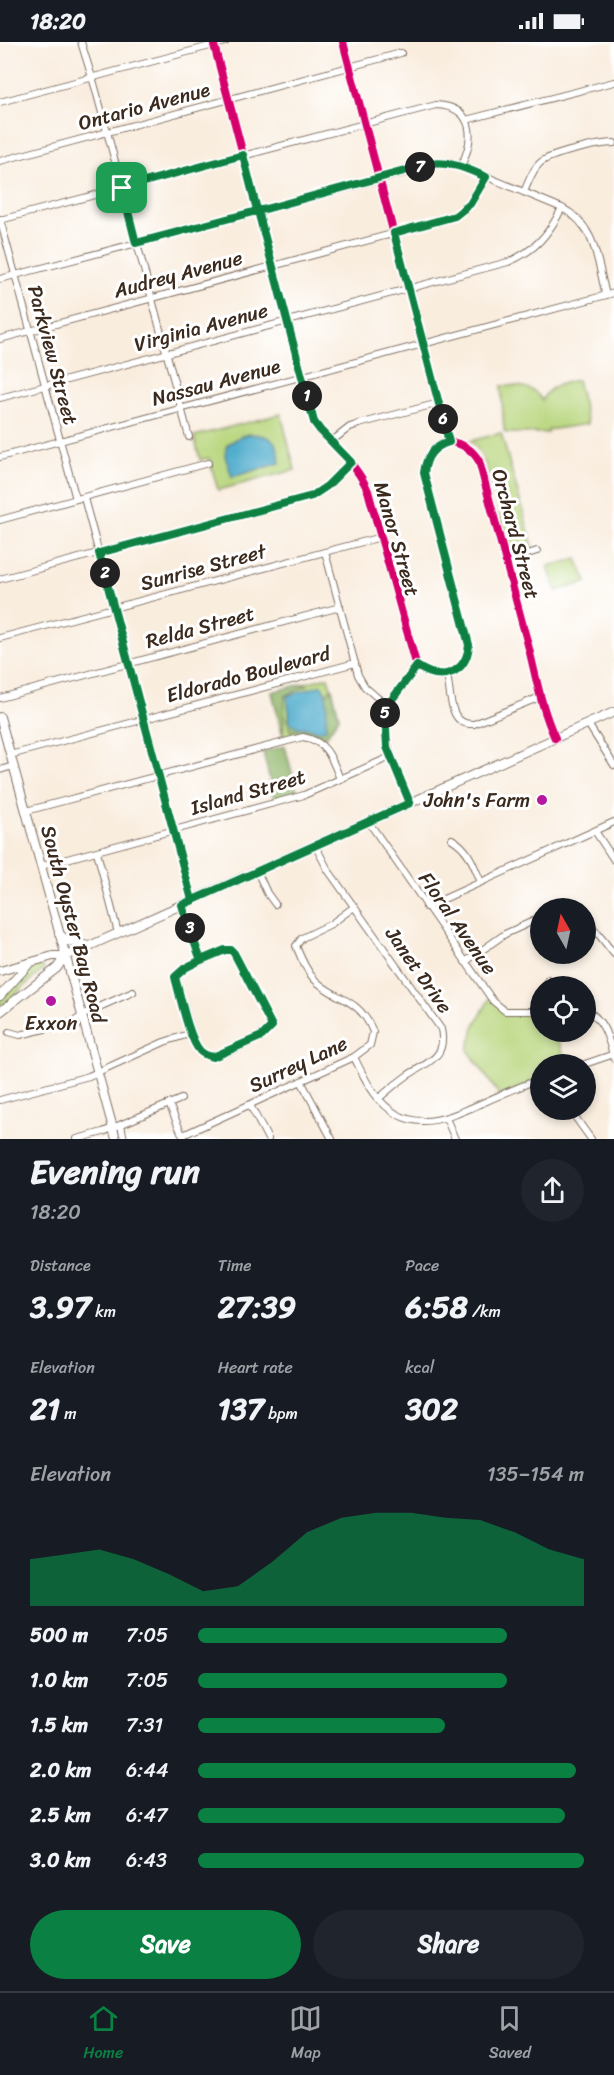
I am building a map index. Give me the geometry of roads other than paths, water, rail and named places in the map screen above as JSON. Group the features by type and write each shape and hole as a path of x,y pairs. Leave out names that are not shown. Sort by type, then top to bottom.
{"main road":[{"path":"0,971 53,956 65,956 90,946 614,712"},
{"name":"South Oyster Bay Road","path":"0,717 97,1071 117,1127 116,1139"},
{"path":"59,934 68,941 90,946"},
{"path":"0,1012 57,968 65,956"},
{"path":"0,996 29,964"}],"street":[{"path":"81,42 189,437"},
{"path":"0,102 225,42"},
{"path":"343,42 449,442 441,444 430,453 425,463 424,473 469,645 464,663 447,674 434,675 417,666 387,706 385,716 390,757 410,803"},
{"name":"Manor Street","path":"214,45 314,422 351,462 368,491 417,666"},
{"name":"Ontario Avenue","path":"0,161 401,53"},
{"path":"466,120 614,82"},
{"path":"0,220 436,105 453,108 466,120 471,142 461,166"},
{"path":"524,192 534,169 543,160 591,146 614,143"},
{"path":"0,279 442,163 461,166 576,216 587,229 606,295"},
{"name":"Audrey Avenue","path":"0,339 455,216 470,204 486,177"},
{"name":"Virginia Avenue","path":"0,398 508,262 522,256 544,238 562,208"},
{"name":"Parkview Street","path":"0,220 76,499"},
{"name":"Nassau Avenue","path":"0,457 614,293"},
{"path":"332,441 350,427 439,403"},
{"name":"Orchard Street","path":"449,442 467,447 479,461 540,697 555,738"},
{"path":"0,579 312,496 327,486 351,462"},
{"path":"0,520 208,463"},
{"path":"84,498 192,900"},
{"name":"Sunrise Street","path":"0,638 381,537"},
{"path":"506,561 537,551"},
{"path":"325,552 358,675 364,687 387,706"},
{"name":"Relda Street","path":"0,698 340,607"},
{"name":"Eldorado Boulevard","path":"10,755 355,663"},
{"path":"447,674 455,716 462,723 474,724 540,697"},
{"path":"588,724 614,765"},
{"path":"26,811 303,738 315,740 325,748 340,779"},
{"name":"Island Street","path":"41,866 304,795 390,757"},
{"path":"0,770 13,766"},
{"name":"Floral Avenue","path":"368,821 493,1001 505,1011 530,1011"},
{"path":"426,907 614,822"},
{"path":"596,831 614,860"},
{"path":"452,839 462,845 468,853 481,882"},
{"name":"Janet Drive","path":"315,845 328,870 438,1023 443,1036 441,1049 435,1058 406,1076 378,1099"},
{"path":"97,852 118,933"},
{"path":"257,871 275,904"},
{"path":"182,905 201,960"},
{"name":"Surrey Lane","path":"183,1137 354,1057 370,1045 373,1037 371,1028 356,1006 313,978 296,946 302,938 331,924 354,906"},
{"path":"465,962 505,934 530,923"},
{"path":"596,931 614,954"},
{"path":"228,950 234,953 271,1022 271,1029 262,1036 219,1056 207,1056 199,1050 175,977 179,971 201,960 228,950"},
{"path":"9,1032 20,1035 73,1022 88,1012 133,992"},
{"path":"596,1016 602,1023 614,1056 596,1061"},
{"path":"0,1101 89,1076 164,1042 192,1033"},
{"path":"354,1057 378,1099 396,1114 414,1121 429,1122 446,1118 530,1083"},
{"path":"301,1081 332,1139"},
{"path":"77,1139 117,1127 182,1099"},
{"path":"169,1104 183,1137"},
{"path":"250,1104 268,1139"},
{"path":"446,1118 455,1139"},
{"path":"577,1120 591,1139"},
{"path":"117,1127 124,1139"}],"water":[{"path":"250,434 273,440 278,449 280,463 232,477 225,456 227,445 241,436"},
{"path":"321,685 327,701 326,729 317,731 293,725 290,722 287,696"}],"place":[{"name":"John's Farm","path":"542,800"},
{"name":"Exxon","path":"51,1001"}]}
